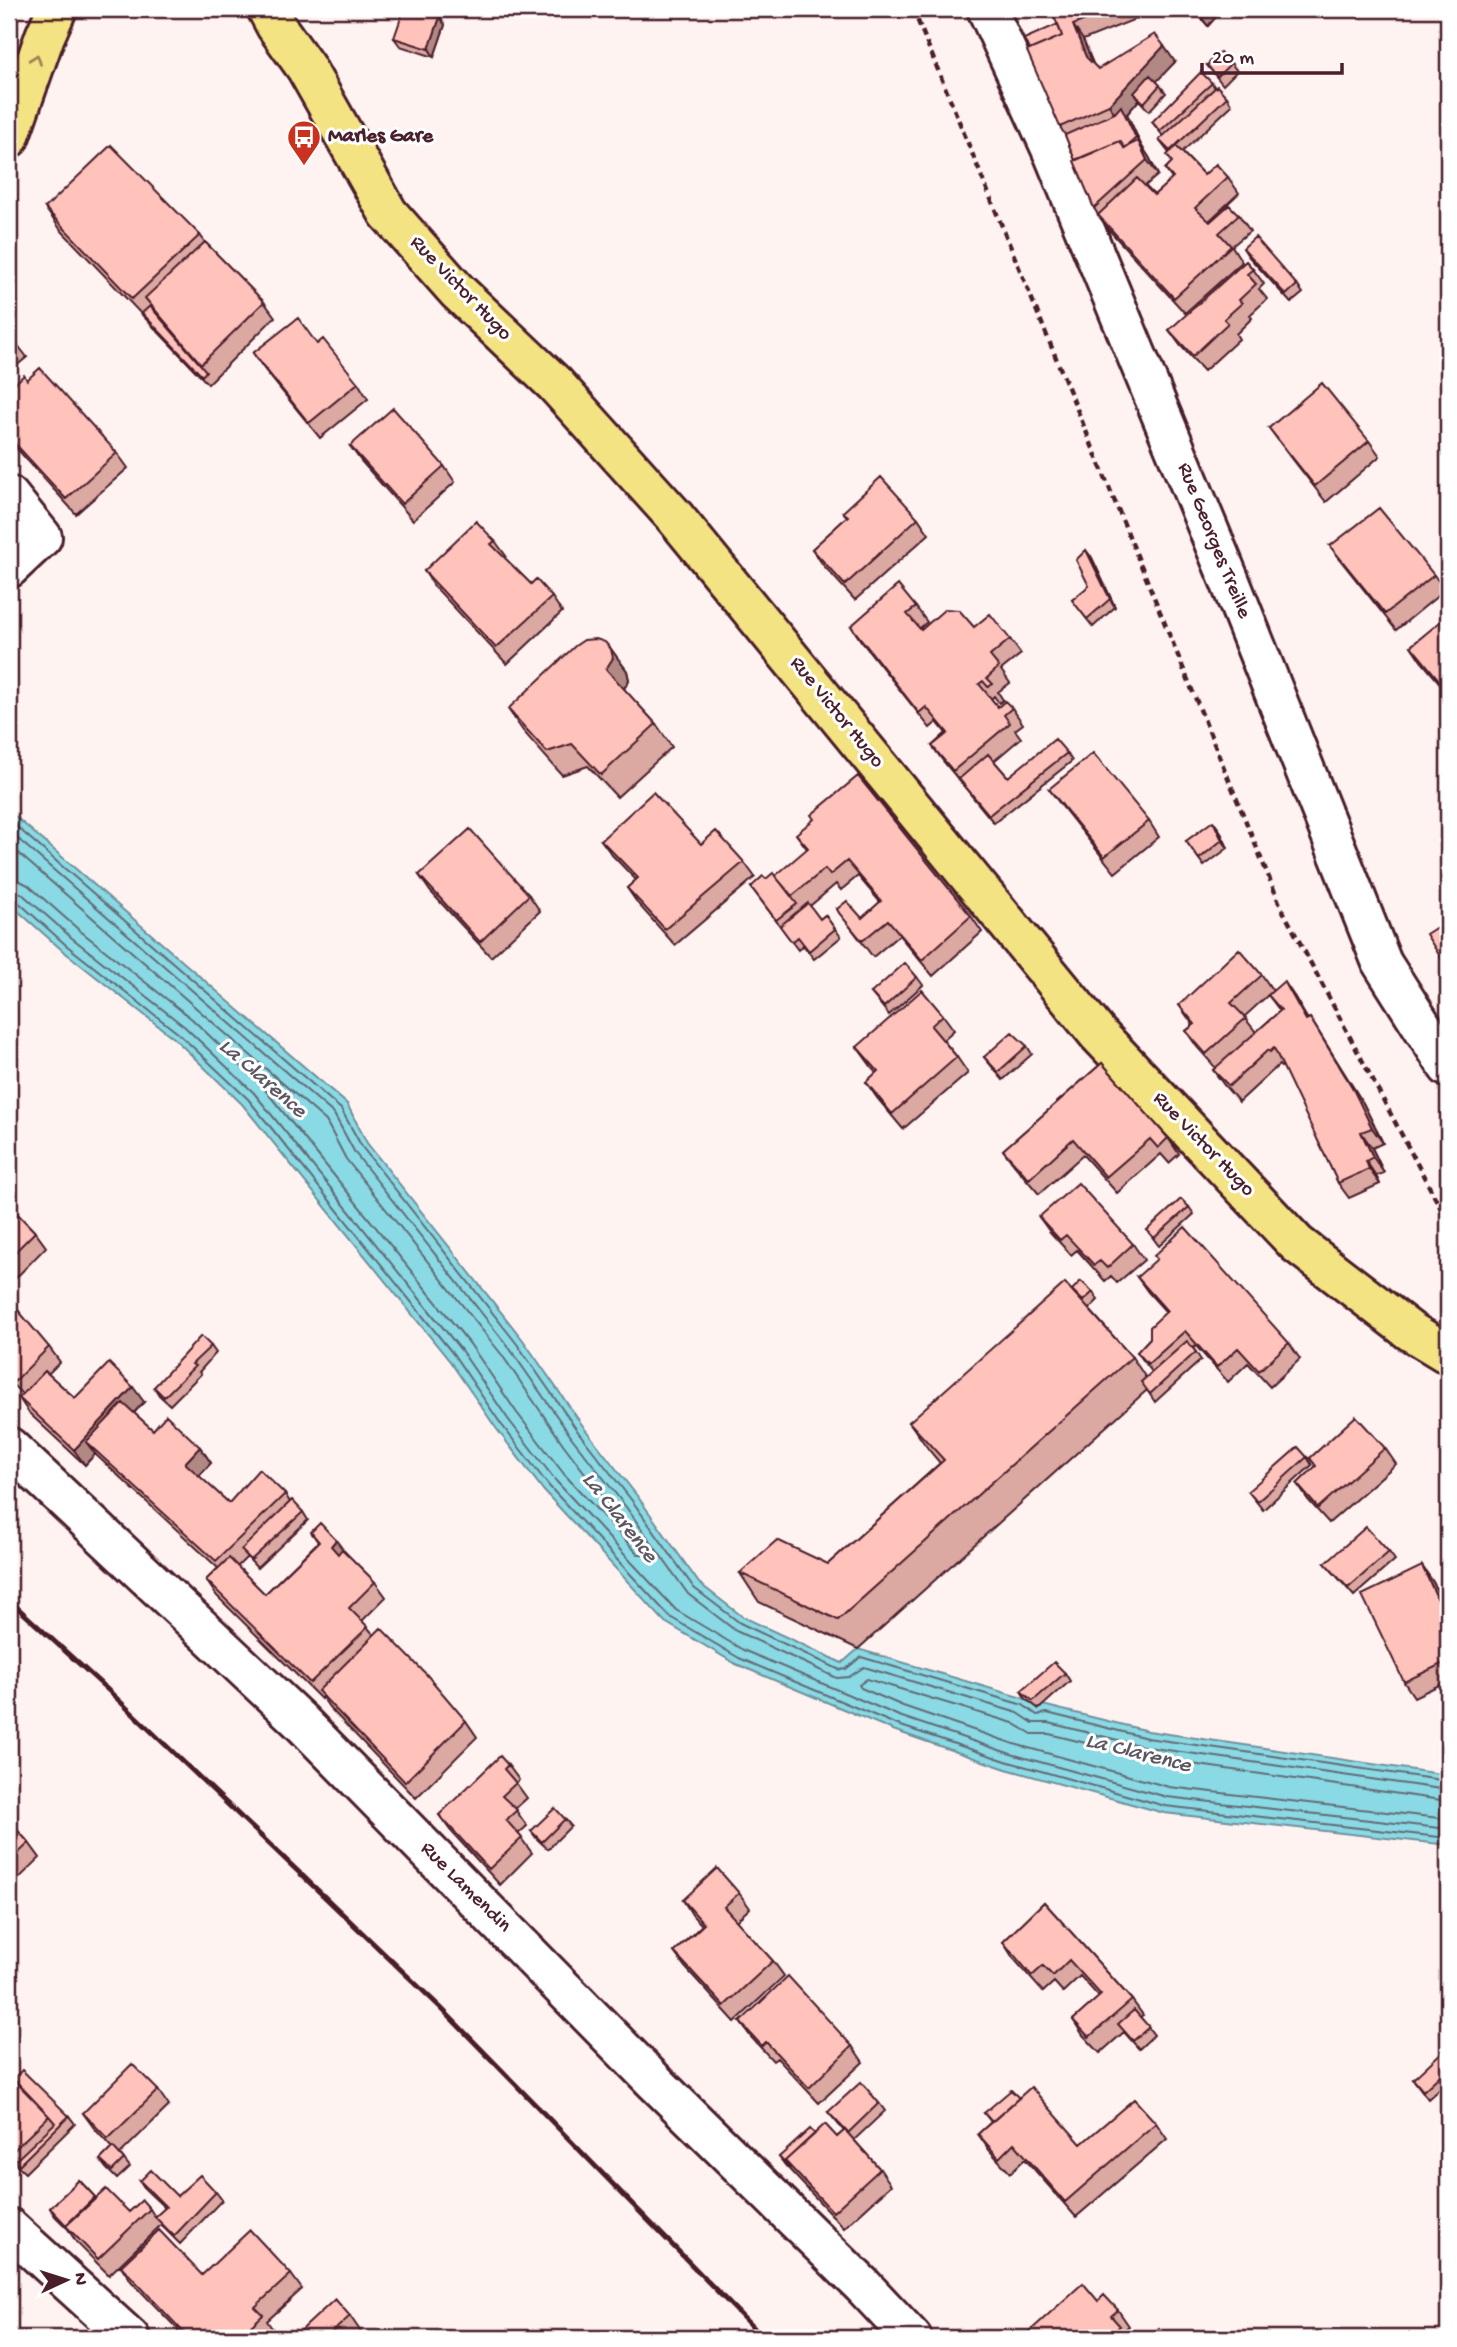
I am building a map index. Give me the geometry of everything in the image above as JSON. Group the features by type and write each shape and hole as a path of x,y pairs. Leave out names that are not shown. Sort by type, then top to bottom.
{"main road":[{"path":"12,113 57,9"},
{"name":"Rue Victor Hugo","path":"240,9 272,17 306,68 388,213 457,291 555,384 674,516 1098,1034 1297,1244 1410,1331 1448,1353"}],"street":[{"name":"Rue Georges Treille","path":"987,9 1059,168 1229,579 1382,963 1448,1067"},
{"path":"9,496 42,537 9,568"},
{"name":"Rue Lamendin","path":"9,1447 300,1721 653,2081 863,2286 912,2338"},
{"path":"9,2228 130,2338"}],"path":[{"path":"913,9 1281,907 1448,1222"}],"water":[{"name":"La Clarence","path":"9,811 347,1104 367,1143 523,1340 699,1583 743,1617 842,1663 858,1649 1026,1699 1039,1709 1043,1705 1148,1731 1448,1775 1448,1845 1164,1813 1006,1769 893,1730 736,1664 665,1622 544,1491 449,1360 242,1104 175,1039 62,950 9,903"}],"building":[{"path":"404,9 415,9 440,17 429,49 394,38"},
{"path":"1070,9 1112,9 1073,25 1086,57 1098,69 1155,34 1164,46 1109,105 1060,127 1027,51 1062,36 1054,16"},
{"path":"1194,9 1210,9 1202,18"},
{"path":"1058,24 1062,36 1029,50 1024,39"},
{"path":"1220,52 1231,63 1217,77 1207,65"},
{"path":"1201,72 1212,83 1160,131 1152,122"},
{"path":"1150,75 1160,85 1144,103 1134,93"},
{"path":"1217,86 1227,97 1170,151 1159,140"},
{"path":"1121,106 1136,138 1125,148 1120,141 1075,160 1065,135 1115,113"},
{"path":"1120,141 1124,148 1138,141 1147,160 1094,208 1074,161"},
{"path":"111,145 200,235 132,299 45,208"},
{"path":"1176,146 1204,175 1216,164 1228,177 1195,208 1210,222 1229,205 1239,215 1219,233 1231,246 1174,298 1098,215 1137,178 1154,195 1173,178 1165,169 1172,162 1167,155"},
{"path":"1255,237 1297,285 1286,295 1243,248"},
{"path":"205,242 264,302 201,364 145,298"},
{"path":"1246,261 1253,269 1247,274 1256,284 1239,300 1242,303 1224,319 1228,323 1193,356 1169,330"},
{"path":"150,306 206,371 202,376 142,313"},
{"path":"298,318 317,344 323,339 358,383 309,423 253,353"},
{"path":"9,334 16,342 9,347"},
{"path":"40,368 117,453 66,499 9,437 9,389 24,375 27,380"},
{"path":"1322,383 1369,441 1315,486 1269,428"},
{"path":"393,408 444,466 402,504 350,446"},
{"path":"881,477 918,518 845,585 812,549 848,516 843,512"},
{"path":"1379,508 1434,575 1385,614 1330,546"},
{"path":"476,521 495,541 491,544 531,584 536,579 552,597 496,648 424,571"},
{"path":"1086,550 1110,599 1087,619 1072,600 1089,586 1076,560"},
{"path":"898,585 916,607 907,614 921,630 945,609 959,610 974,627 990,614 1010,639 990,656 999,667 987,678 993,684 988,687 983,681 979,684 998,707 1005,701 1012,708 1004,715 1010,723 953,771 932,746 948,733 926,707 919,713 851,626"},
{"path":"1448,617 1448,691 1411,646"},
{"path":"596,639 605,642 611,649 613,658 606,669 656,724 601,775 572,744 547,752 508,709 575,646 584,640"},
{"path":"1055,739 1067,753 989,815 959,779 988,754 1008,777"},
{"path":"1093,753 1149,821 1104,857 1049,789"},
{"path":"858,776 971,916 922,960 888,920 862,941 839,913 837,909 847,901 862,918 881,901 847,861 830,875 825,869 792,896 775,876 808,848 796,834 814,819 811,815"},
{"path":"653,792 701,844 716,831 744,862 665,929 627,888 638,878 601,840"},
{"path":"1213,821 1222,840 1199,859 1186,841"},
{"path":"470,829 529,895 480,942 419,875"},
{"path":"773,873 797,904 776,920 751,887 763,876 766,879"},
{"path":"808,903 820,919 825,915 835,929 809,951 798,937 792,942 780,926"},
{"path":"1448,920 1448,969 1426,934"},
{"path":"1239,949 1262,975 1231,1003 1246,1018 1206,1054 1186,1031 1195,1024 1179,1005"},
{"path":"905,963 917,977 884,1007 871,993"},
{"path":"1284,981 1306,1020 1310,1018 1352,1087 1372,1128 1361,1132 1373,1157 1366,1161 1369,1169 1338,1183 1274,1048 1270,1052 1268,1050 1229,1086 1213,1070 1281,1010 1268,995"},
{"path":"922,990 943,1015 931,1026 957,1057 892,1114 866,1082 878,1071 857,1047"},
{"path":"1012,1032 1027,1046 998,1072 984,1057"},
{"path":"1102,1063 1168,1138 1158,1148 1150,1139 1106,1177 1073,1139 1029,1179 1003,1150"},
{"path":"1078,1183 1133,1244 1107,1268 1100,1261 1094,1265 1066,1235 1060,1240 1039,1217"},
{"path":"1181,1199 1189,1207 1154,1238 1147,1230"},
{"path":"9,1205 35,1232 9,1258"},
{"path":"1185,1227 1289,1343 1259,1371 1238,1348 1217,1367 1185,1331 1148,1364 1137,1352 1150,1338 1150,1327 1167,1311 1137,1277 1157,1259 1154,1256"},
{"path":"1081,1281 1093,1292 1083,1301 1072,1290"},
{"path":"1065,1283 1132,1357 838,1620 740,1573 777,1540 828,1564 944,1460 909,1422"},
{"path":"17,1309 49,1347 14,1382 9,1376 9,1318"},
{"path":"201,1336 211,1346 164,1397 154,1387"},
{"path":"1187,1341 1196,1352 1150,1394 1141,1382"},
{"path":"109,1363 133,1387 74,1450 19,1398 45,1371 75,1398"},
{"path":"123,1403 153,1430 166,1415 200,1447 185,1463 229,1503 259,1469 285,1494 216,1561 86,1442"},
{"path":"1356,1416 1385,1448 1318,1508 1297,1484 1316,1466 1310,1458"},
{"path":"1298,1447 1307,1457 1257,1502 1248,1491"},
{"path":"292,1500 303,1512 251,1560 241,1550"},
{"path":"320,1523 336,1540 331,1546 338,1554 342,1549 375,1582 349,1608 368,1627 310,1683 206,1580 229,1558 265,1594 319,1542 311,1532"},
{"path":"1366,1527 1389,1552 1348,1588 1325,1563"},
{"path":"1422,1566 1448,1621 1448,1661 1404,1682 1362,1595"},
{"path":"381,1628 427,1675 466,1721 405,1782 318,1691"},
{"path":"1054,1662 1065,1673 1033,1701 1021,1691"},
{"path":"500,1756 508,1765 504,1769 516,1783 502,1796 517,1810 506,1820 522,1838 489,1869 439,1815"},
{"path":"555,1808 565,1819 542,1842 531,1831"},
{"path":"9,1821 29,1843 9,1862"},
{"path":"717,1868 739,1893 724,1907 773,1961 724,2006 674,1952 704,1924 683,1900"},
{"path":"1044,1902 1132,2000 1089,2037 1073,2020 1101,1995 1069,1960 1053,1976 1043,1966 1032,1976 1003,1942"},
{"path":"788,1976 852,2046 809,2088 766,2042 762,2046 740,2022"},
{"path":"1134,2010 1149,2027 1133,2041 1118,2024"},
{"path":"1444,2050 1448,2055 1448,2068 1423,2091 1413,2079"},
{"path":"132,2064 158,2090 108,2139 83,2113"},
{"path":"22,2070 69,2116 19,2165 15,2161 55,2123 13,2079"},
{"path":"9,2074 49,2116 10,2154 9,2152"},
{"path":"861,2082 879,2103 848,2133 828,2112"},
{"path":"1031,2087 1081,2144 1134,2099 1156,2123 1065,2202 1014,2143 999,2158 978,2134"},
{"path":"1011,2090 1019,2098 992,2122 984,2113"},
{"path":"825,2124 837,2137 845,2130 880,2169 833,2212 785,2161"},
{"path":"810,2129 815,2134 785,2161 790,2169 779,2157"},
{"path":"113,2147 124,2159 112,2171 100,2160"},
{"path":"151,2170 177,2196 200,2175 216,2192 174,2236 155,2217 166,2207 140,2181"},
{"path":"79,2180 95,2197 66,2225 50,2208"},
{"path":"106,2189 129,2212 142,2200 150,2209 98,2259 66,2226"},
{"path":"159,2230 202,2275 250,2230 291,2274 255,2307 263,2315 238,2338 189,2338 121,2266"},
{"path":"1083,2283 1098,2301 1104,2295 1118,2310 1111,2316 1120,2326 1107,2338 1037,2338 1030,2331"},
{"path":"335,2299 350,2316 326,2338 293,2338"},
{"path":"1159,2328 1168,2338 1148,2338"}],"railway":[{"path":"9,1600 109,1691 441,2008 763,2338"}],"place":[{"name":"Marles Gare","path":"304,167"}]}
